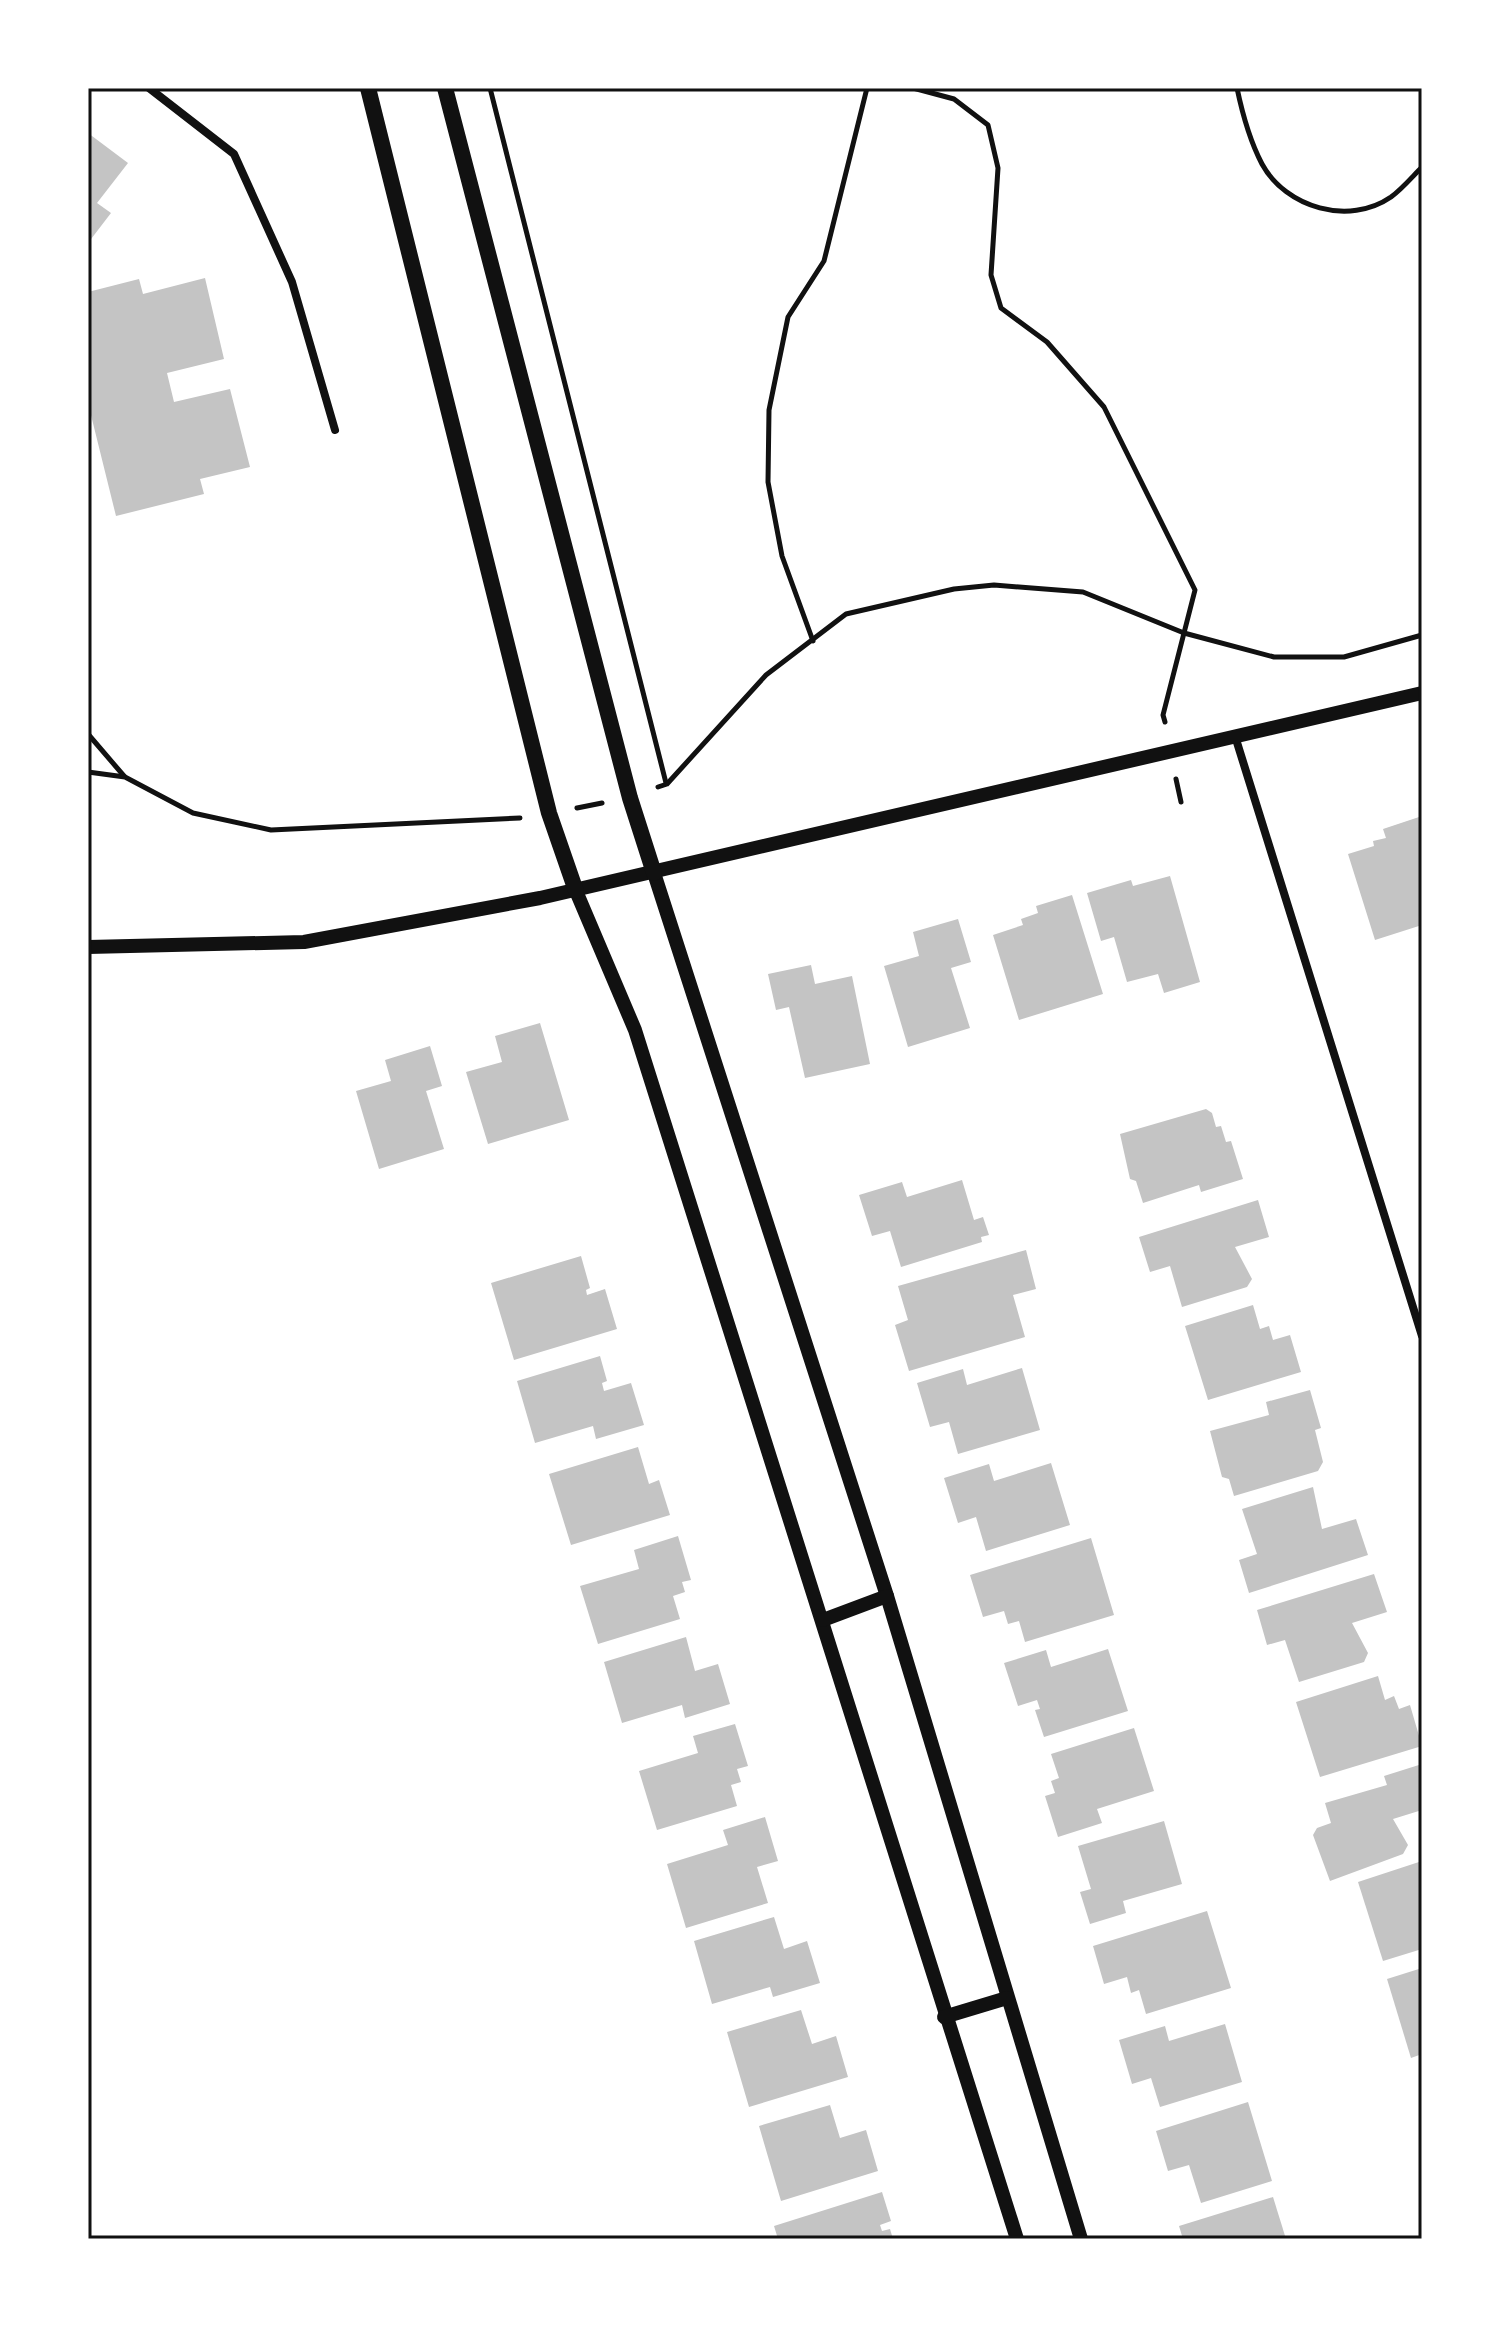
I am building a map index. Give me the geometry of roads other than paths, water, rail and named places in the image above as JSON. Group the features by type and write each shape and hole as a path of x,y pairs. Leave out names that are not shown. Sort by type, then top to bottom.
{"main road":[{"path":"368,88 549,813 576,891"},
{"path":"445,88 630,798 654,873"}],"street":[{"path":"149,88 234,154 292,282 335,430"},
{"path":"88,947 304,942 576,891 1422,693"},
{"path":"1235,736 1422,1336"},
{"path":"654,873 887,1596 1081,2239"},
{"path":"576,891 635,1030 823,1620 944,2017 1017,2239"},
{"path":"823,1620 887,1596"},
{"path":"944,2017 1007,1998"}]}
